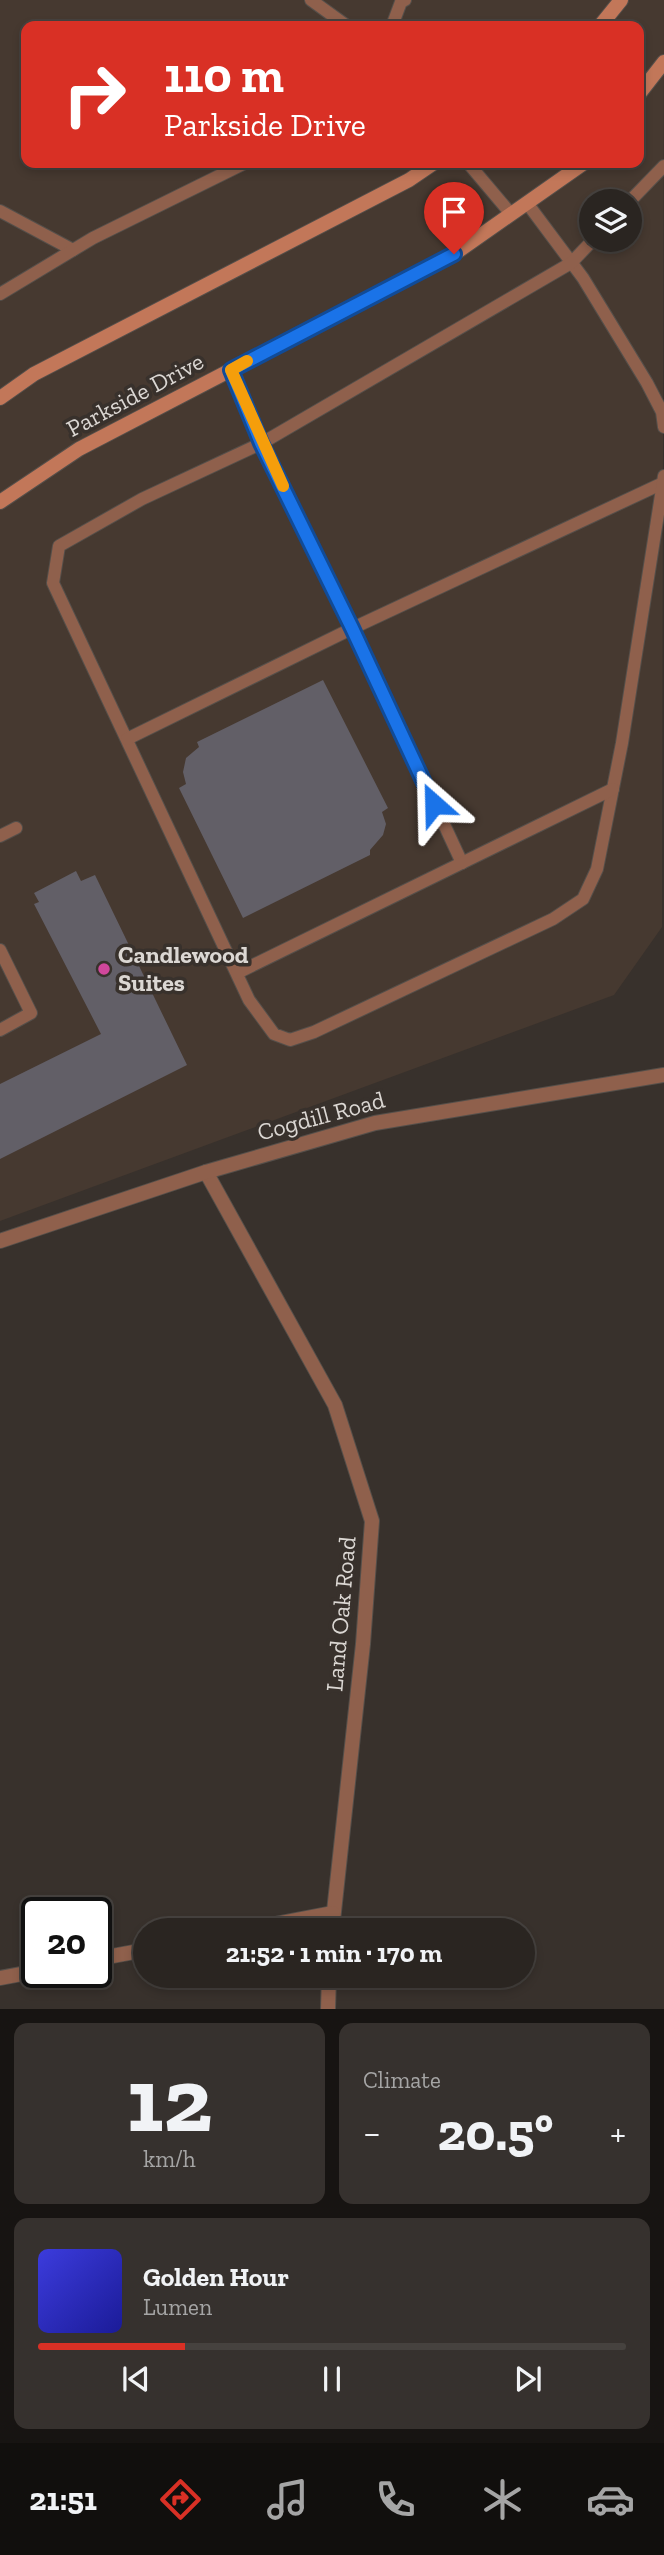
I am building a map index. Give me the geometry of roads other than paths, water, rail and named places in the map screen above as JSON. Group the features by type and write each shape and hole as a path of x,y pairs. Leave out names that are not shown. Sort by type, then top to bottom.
{"street":[{"path":"604,21 621,0"},
{"path":"644,88 664,62"},
{"path":"0,398 34,374 409,180 427,168"},
{"name":"Parkside Drive","path":"0,502 79,449 454,254 577,168"},
{"name":"Cogdill Road","path":"0,1241 206,1172 375,1123 664,1075"},
{"name":"Land Oak Road","path":"206,1172 335,1405 372,1521 363,1644 333,1918"},
{"path":"307,1918 333,1913"},
{"path":"112,1956 133,1952"},
{"path":"0,1979 21,1974"},
{"path":"328,2009 329,1988"}],"lane":[{"path":"311,0 340,21"},
{"path":"394,21 402,1"},
{"path":"642,189 664,166"},
{"path":"0,294 73,250 235,168"},
{"path":"472,168 511,214"},
{"path":"527,203 571,262 647,383 662,412 664,427"},
{"path":"0,211 73,250"},
{"path":"581,252 571,262 261,443 142,499 60,546 53,583 249,1000 274,1034 290,1040 314,1032 553,919 583,899 597,869 653,558 664,476"},
{"path":"231,370 261,443 352,628 462,863"},
{"path":"127,739 352,628 663,483"},
{"path":"237,973 612,789"},
{"path":"0,836 16,828"},
{"path":"0,950 31,1013 0,1030"}],"place":[{"name":"Candlewood Suites","path":"104,969"}]}
